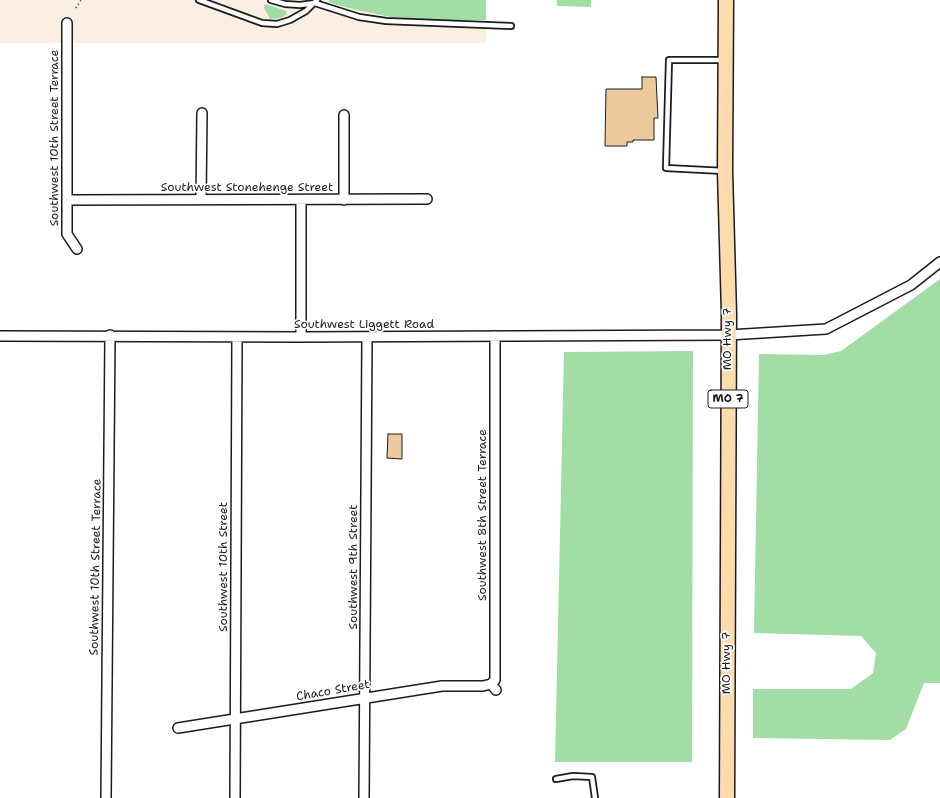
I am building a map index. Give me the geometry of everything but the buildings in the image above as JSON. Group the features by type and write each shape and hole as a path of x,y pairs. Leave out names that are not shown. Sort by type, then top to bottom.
{"main road":[{"name":"MO Hwy 7","path":"726,0 725,171 729,335 727,798"}],"street":[{"name":"Southwest 10th Street Terrace","path":"67,23 67,234 77,250"},
{"path":"201,199 202,112"},
{"path":"344,115 344,200"},
{"name":"Southwest Stonehenge Street","path":"67,200 201,199 300,201 427,199"},
{"path":"300,201 301,337"},
{"name":"Southwest Liggett Road","path":"0,336 110,335 367,337 729,335 826,328 911,285 940,262"},
{"name":"Southwest 10th Street Terrace","path":"106,798 110,335"},
{"name":"Southwest 8th Street Terrace","path":"494,687 495,336"},
{"name":"Southwest 10th Street","path":"235,798 237,337"},
{"name":"Southwest 9th Street","path":"364,798 367,337"},
{"name":"Chaco Street","path":"178,728 236,720 365,697 442,686 494,687"}],"lane":[{"path":"199,0 262,23 277,24 290,20 306,11 316,1"},
{"path":"271,0 285,4 300,5 316,1 359,17 386,21 422,24 511,26"},
{"path":"725,171 666,168 669,60 726,60"},
{"path":"556,779 573,776 592,777 595,798"}],"path":[{"path":"76,8 81,0"}],"shaded area":[{"path":"0,0 486,0 486,43 0,43"}],"green space":[{"path":"329,0 486,0 486,20 442,20 391,17 334,4 329,2"},
{"path":"557,0 591,0 591,7 557,6"},
{"path":"266,4 286,11 287,14 281,18 270,19 264,8 264,5"},
{"path":"940,279 940,683 924,683 906,729 890,740 753,738 753,689 851,689 873,673 876,653 861,636 754,633 759,354 823,355 841,351"},
{"path":"693,351 692,762 555,762 564,352"}]}
